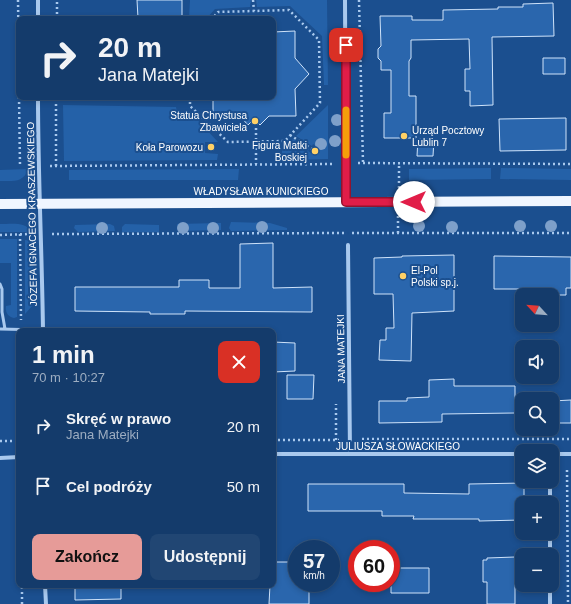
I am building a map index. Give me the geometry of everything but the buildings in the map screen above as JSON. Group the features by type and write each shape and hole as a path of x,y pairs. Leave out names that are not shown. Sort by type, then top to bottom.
{"main road":[{"name":"WŁADYSŁAWA KUNICKIEGO","path":"0,204 571,201"}],"street":[{"path":"38,0 38,16"},
{"path":"345,0 346,202"},
{"name":"JÓZEFA IGNACEGO KRASZEWSKIEGO","path":"38,100 38,165 43,328"},
{"name":"JANA MATEJKI","path":"348,245 350,454"},
{"name":"JULIUSZA SŁOWACKIEGO","path":"276,454 515,454"},
{"path":"559,454 571,454"},
{"path":"0,458 16,457"},
{"path":"46,588 46,604"},
{"path":"550,592 550,604"}],"lane":[{"path":"0,284 2,289 2,312 5,329"},
{"path":"0,329 16,329"}],"path":[{"path":"18,0 18,16"},
{"path":"56,16 57,0"},
{"path":"253,0 254,11"},
{"path":"359,0 363,163"},
{"path":"190,100 190,106 228,142 285,141 320,103 319,40 289,10 218,12 215,16"},
{"path":"19,100 20,165"},
{"path":"56,100 56,166"},
{"path":"256,124 256,164"},
{"path":"290,135 312,149"},
{"path":"38,165 363,163 571,164"},
{"path":"52,234 571,233"},
{"path":"20,234 20,328"},
{"path":"0,235 32,234"},
{"path":"276,440 571,439"},
{"path":"0,441 16,441"},
{"path":"567,470 568,604"},
{"path":"22,588 22,604"}],"shaded area":[{"path":"190,0 251,0 250,7 215,9 209,16 189,16"},
{"path":"256,0 327,0 328,85 324,85 322,36 290,6 257,7"},
{"path":"63,105 176,107 177,113 191,113 218,142 205,142 205,153 218,154 217,160 64,161"},
{"path":"328,105 328,159 282,160 282,151 293,139 309,149 308,151 311,153 316,146 313,144 312,146 296,136"},
{"path":"491,168 491,179 409,180 409,169"},
{"path":"501,168 571,169 571,180 500,179"},
{"path":"28,169 24,177 21,179 13,181 0,181 0,170"},
{"path":"239,169 238,180 69,180 69,170"},
{"path":"231,222 270,223 287,228 287,230 231,231 229,228"},
{"path":"221,223 221,230 178,231 177,224"},
{"path":"0,224 26,226 31,232 0,232"},
{"path":"110,224 114,226 115,231 78,232 74,228 75,225"},
{"path":"125,224 159,225 159,232 122,232 122,227"},
{"path":"0,239 17,239 17,317 14,318 9,315 6,308 6,306 11,305 11,263 0,263"},
{"path":"25,240 33,241 34,296 32,306 25,314"}],"slow traffic":[{"path":"346,110 346,155"}],"place":[{"name":"Statua Chrystusa Zbawiciela","path":"255,121"},
{"name":"Urząd Pocztowy Lublin 7","path":"404,136"},
{"name":"Koła Parowozu","path":"211,147"},
{"name":"Figura Matki Boskiej","path":"315,151"},
{"name":"El-Pol Polski sp.j.","path":"403,276"}],"route":[{"path":"346,45 346,202 414,202"}]}
